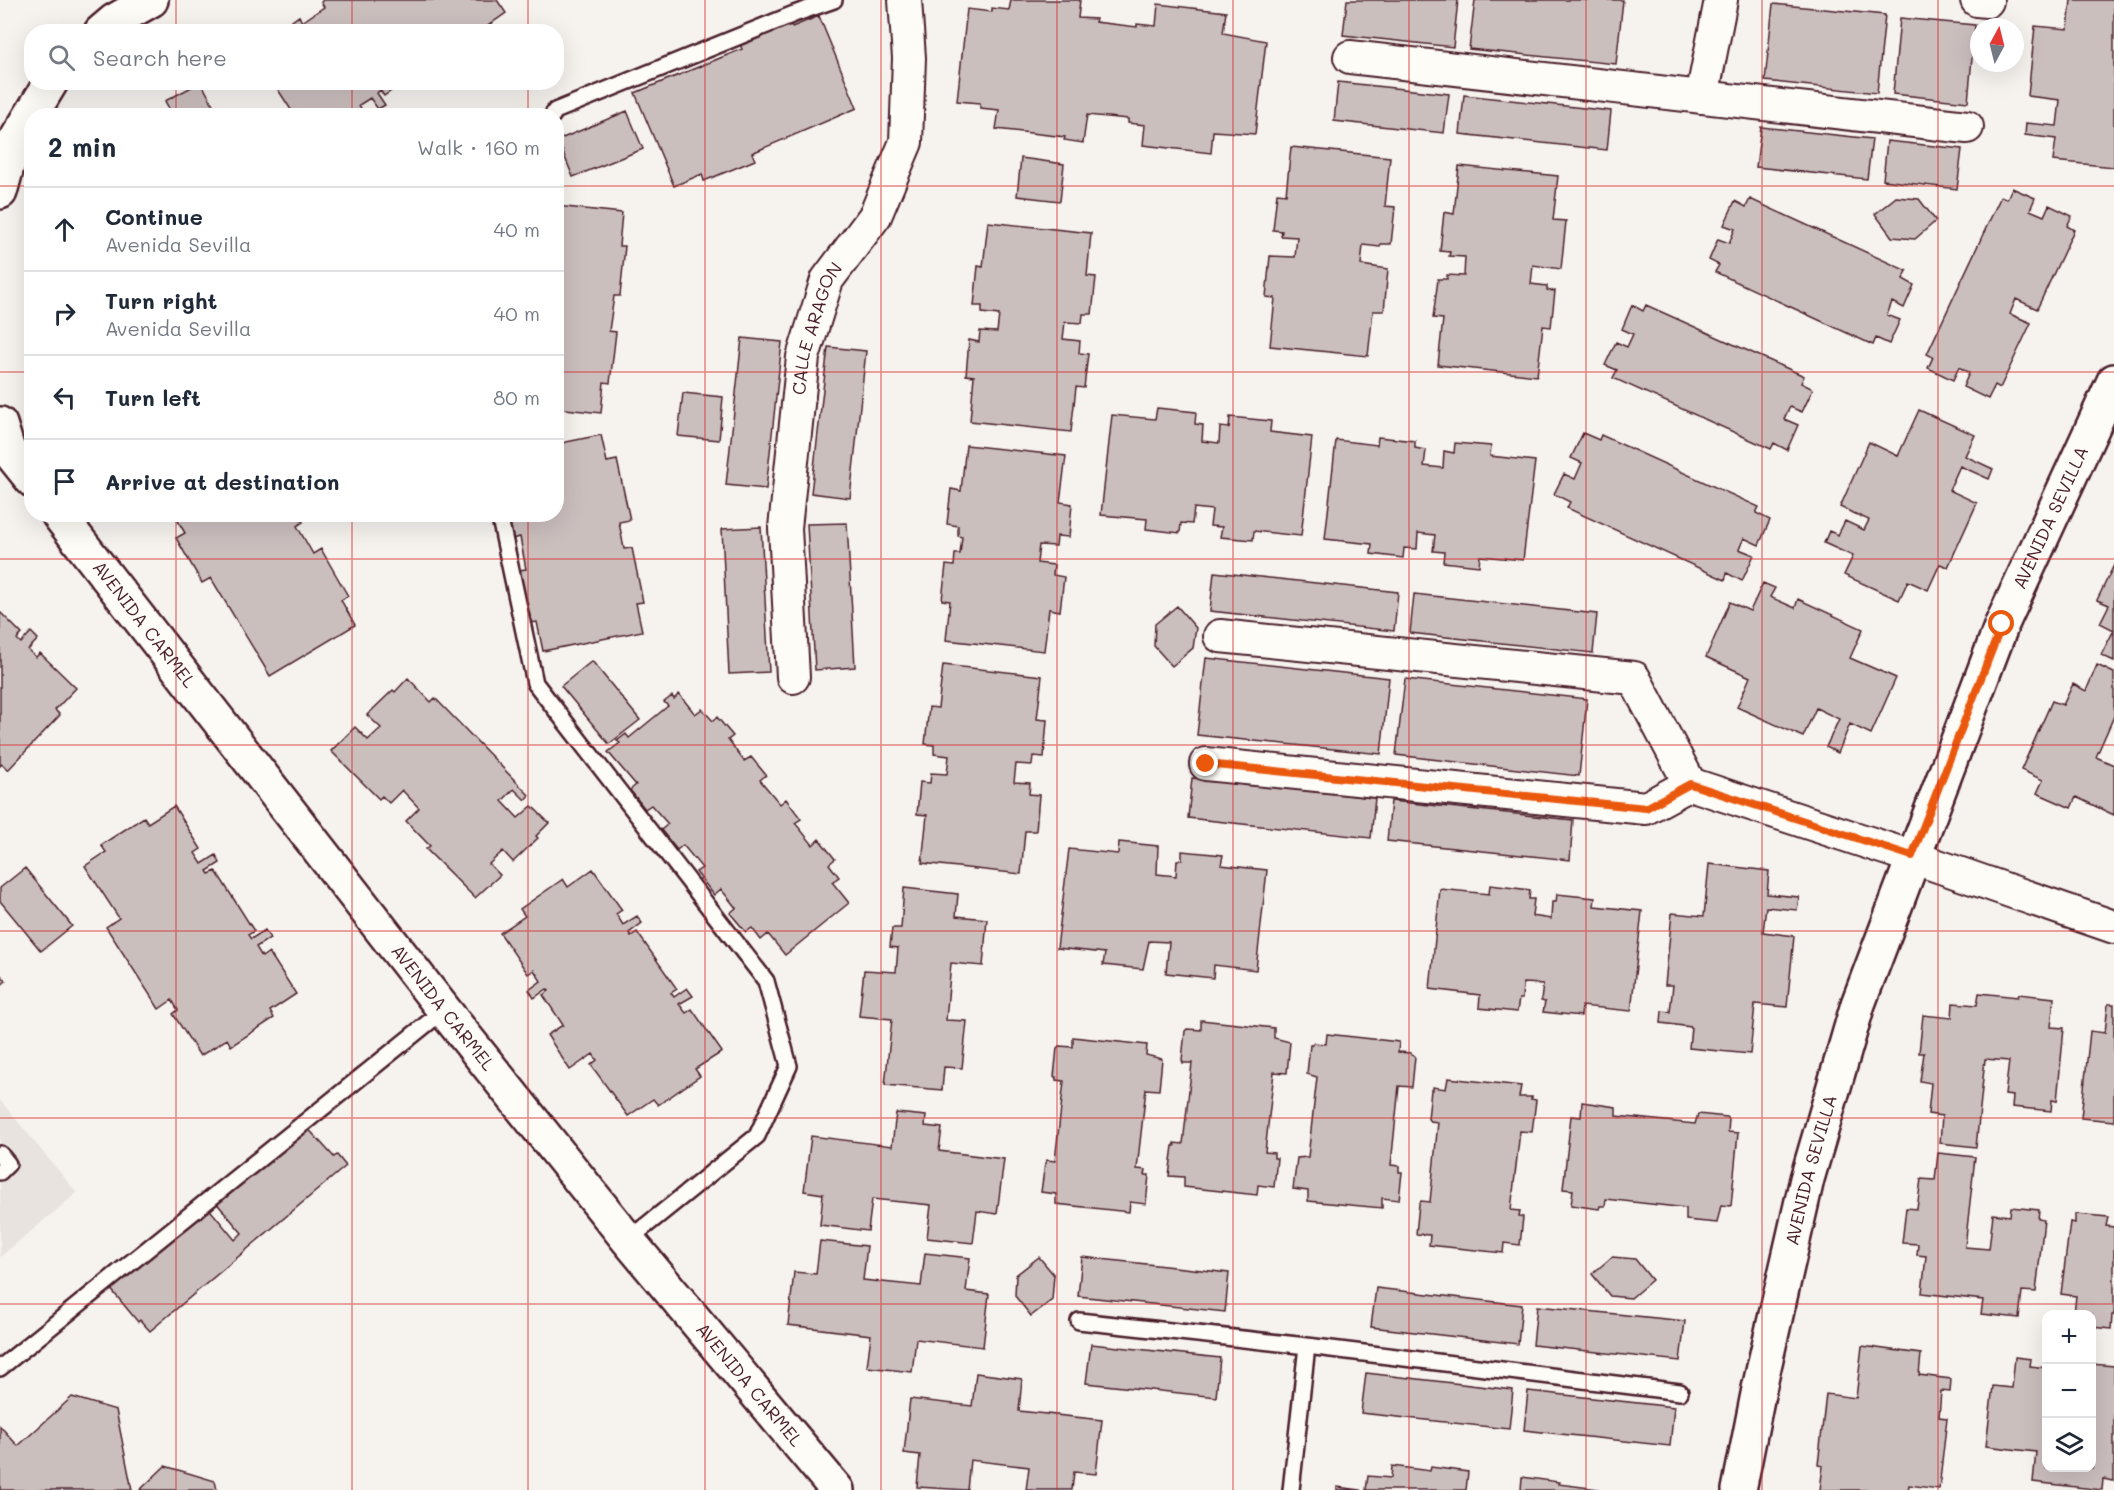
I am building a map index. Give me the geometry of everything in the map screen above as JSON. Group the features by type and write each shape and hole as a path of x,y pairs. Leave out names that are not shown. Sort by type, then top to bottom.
{"street":[{"path":"110,24 151,0"},
{"name":"CALLE ARAGON","path":"793,677 785,528 803,357 827,280 875,216 906,142 909,58 905,0"},
{"path":"1702,97 1721,0"},
{"path":"1350,57 1967,127"},
{"path":"35,108 46,90"},
{"path":"0,192 13,145 24,127"},
{"name":"AVENIDA SEVILLA","path":"1739,1490 1761,1377 1807,1179 1858,1004 1912,856 2002,624 2111,396"},
{"path":"0,424 8,450 24,470"},
{"name":"AVENIDA CARMEL","path":"64,522 444,1011 628,1240 837,1490"},
{"path":"1220,636 1634,678 1690,784 1912,856 2114,927"},
{"path":"1206,764 1646,808 1690,784"}],"lane":[{"path":"563,108 834,0"},
{"path":"501,522 535,683 766,981 789,1066 757,1136 628,1240"},
{"path":"0,1368 444,1011"},
{"path":"0,1154 8,1164 0,1172"},
{"path":"1078,1321 1307,1346 1680,1392"},
{"path":"1291,1490 1307,1346"}],"shaded area":[{"path":"0,1100 77,1193 0,1257"}],"building":[{"path":"323,0 497,0 506,13 490,24 288,24 299,16 302,22 324,7 321,2"},
{"path":"1011,0 1080,0 1078,18 1137,27 1137,24 1156,26 1158,4 1226,12 1223,33 1266,41 1255,134 1213,131 1211,153 1143,145 1145,125 1128,123 1128,119 1087,115 1083,143 1064,140 1065,137 996,129 999,110 980,108 980,103 957,101 967,9 992,12 992,8 1009,10"},
{"path":"1347,0 1458,0 1453,47 1343,35"},
{"path":"1475,0 1623,0 1616,64 1469,49"},
{"path":"2071,0 2114,0 2114,167 2053,161 2056,139 2025,135 2026,123 2057,126 2060,100 2028,96 2035,26 2068,29"},
{"path":"1773,4 1885,15 1877,93 1765,81"},
{"path":"819,16 857,108 752,153 755,160 704,181 702,174 674,186 635,93 742,49 739,42 789,21 792,27"},
{"path":"1900,18 1970,25 1971,72 1968,102 1893,94"},
{"path":"1338,82 1449,94 1444,133 1334,121"},
{"path":"186,90 205,90 215,108 169,108 165,101"},
{"path":"278,90 380,90 377,93 385,105 377,108 370,98 359,105 361,108 290,108"},
{"path":"380,90 393,90 384,96"},
{"path":"1464,95 1611,111 1607,150 1460,134"},
{"path":"627,111 643,149 573,177 564,155 564,137"},
{"path":"1761,127 1872,139 1867,179 1756,167"},
{"path":"1887,141 1962,149 1957,189 1883,180"},
{"path":"1291,147 1390,157 1385,206 1395,207 1391,244 1381,244 1380,247 1363,245 1361,265 1388,269 1384,311 1373,311 1368,356 1270,346 1275,298 1266,297 1270,256 1295,257 1297,237 1281,236 1282,231 1273,230 1277,193 1286,194"},
{"path":"1021,158 1064,164 1060,201 1017,196"},
{"path":"1459,166 1558,176 1553,220 1566,221 1561,269 1533,265 1531,284 1547,286 1547,290 1555,291 1551,327 1543,326 1537,376 1438,365 1443,319 1433,318 1438,279 1447,279 1447,275 1464,276 1465,257 1449,256 1450,252 1440,251 1444,212 1454,214"},
{"path":"2012,188 2035,198 2030,210 2044,216 2049,205 2072,216 2067,226 2074,230 2037,309 2016,299 2010,314 2031,323 2000,388 1995,385 1988,399 1963,387 1969,373 1959,367 1953,380 1928,368 1933,357 1927,354 2001,196 2007,199"},
{"path":"1896,197 1919,199 1936,221 1915,239 1892,237 1875,214"},
{"path":"1750,199 1907,271 1903,279 1914,285 1904,308 1892,302 1887,315 1900,320 1889,344 1876,338 1873,345 1715,272 1719,265 1709,260 1718,239 1729,243 1735,229 1724,225 1735,201 1746,207"},
{"path":"564,207 622,213 619,246 625,246 620,296 614,296 609,331 616,332 610,383 604,382 601,413 564,409"},
{"path":"988,222 1091,233 1087,276 1096,277 1092,314 1083,314 1082,323 1065,322 1063,339 1080,341 1079,353 1088,354 1084,388 1076,387 1071,432 970,421 974,376 966,375 969,340 979,342 980,331 997,332 999,315 982,313 982,306 974,306 978,266 983,267"},
{"path":"1632,305 1643,311 1646,305 1804,376 1801,383 1813,389 1802,412 1790,407 1784,419 1798,425 1787,450 1774,443 1771,449 1613,378 1617,370 1605,365 1616,342 1627,347 1633,334 1622,329"},
{"path":"742,338 782,342 766,489 726,485"},
{"path":"828,347 866,351 850,498 811,493"},
{"path":"683,393 723,397 719,440 678,436"},
{"path":"1157,408 1196,412 1195,424 1203,425 1202,441 1219,443 1220,427 1229,428 1230,417 1271,421 1270,432 1312,437 1301,536 1254,531 1253,540 1220,537 1222,527 1210,526 1212,510 1194,508 1192,524 1181,523 1180,533 1146,529 1147,519 1101,515 1112,415 1155,419"},
{"path":"1919,410 1975,435 1965,456 1993,469 1989,479 1960,466 1949,490 1977,503 1948,567 1940,564 1928,590 1908,581 1899,600 1844,575 1853,556 1824,543 1829,531 1838,535 1845,521 1864,530 1869,520 1840,507 1869,442 1898,456"},
{"path":"1583,433 1599,440 1601,435 1759,507 1756,513 1770,520 1759,545 1744,538 1739,549 1754,555 1742,581 1727,573 1725,580 1567,508 1570,502 1554,494 1564,474 1575,479 1582,463 1571,458"},
{"path":"601,435 607,462 617,460 630,520 619,522 624,549 632,548 643,602 636,603 642,631 543,651 537,622 530,623 519,570 526,569 520,537 512,539 509,522 564,522 564,442"},
{"path":"1378,437 1415,441 1415,448 1426,450 1424,466 1443,468 1444,451 1454,453 1455,443 1491,446 1490,456 1535,461 1523,560 1480,556 1479,566 1443,562 1444,552 1433,551 1435,535 1418,533 1417,549 1404,548 1403,558 1371,554 1372,544 1325,539 1336,440 1377,445"},
{"path":"966,445 1066,456 1060,502 1072,504 1069,537 1057,536 1056,546 1039,545 1037,563 1054,565 1053,575 1064,577 1060,611 1049,609 1044,651 946,640 950,601 942,600 946,565 954,566 955,554 960,554 962,537 958,536 958,526 947,524 951,489 961,491"},
{"path":"179,522 303,522 297,526 313,554 321,549 348,596 341,600 355,625 270,676 211,578 202,583 176,538 185,533"},
{"path":"847,523 855,667 815,670 807,524"},
{"path":"761,527 769,672 729,674 722,529"},
{"path":"2114,565 2114,630 2100,623 2109,605 2097,600"},
{"path":"1214,572 1398,592 1394,631 1210,611"},
{"path":"1763,583 1775,588 1770,597 1795,608 1798,599 1863,629 1850,658 1896,678 1871,734 1850,724 1838,753 1826,747 1839,719 1816,708 1803,737 1737,707 1750,677 1706,657 1730,602 1750,611"},
{"path":"1414,594 1597,614 1593,653 1410,633"},
{"path":"1177,606 1196,628 1193,648 1172,666 1154,646 1155,624"},
{"path":"0,612 22,634 17,639 21,643 31,632 38,639 28,650 36,657 40,653 76,688 55,710 60,715 8,770 2,764 0,766"},
{"path":"2114,630 2114,661 2101,655"},
{"path":"1206,658 1389,678 1381,754 1197,735"},
{"path":"592,661 640,720 609,744 561,686"},
{"path":"943,665 1042,676 1037,719 1047,720 1044,757 1033,756 1032,765 1016,764 1014,782 1030,783 1029,794 1039,795 1036,831 1025,831 1021,874 922,863 927,815 917,814 920,782 930,783 931,773 947,774 949,756 934,754 934,745 925,744 929,707 938,708"},
{"path":"2097,665 2114,673 2114,716 2096,757 2114,765 2114,815 2076,797 2071,808 2037,793 2043,780 2021,770 2052,701 2063,705 2073,684 2086,691"},
{"path":"408,678 431,702 435,698 529,795 525,800 514,789 502,801 518,818 532,806 549,823 536,836 538,838 513,862 503,851 489,864 500,875 475,898 426,849 430,846 406,821 419,808 402,790 389,803 382,796 379,799 331,751 355,727 368,740 381,728 367,715"},
{"path":"1405,679 1587,699 1579,776 1396,755"},
{"path":"679,694 695,714 702,709 713,721 717,717 733,736 728,740 744,761 751,757 766,775 760,780 780,804 786,799 801,819 795,823 813,845 819,839 835,859 829,864 839,877 832,882 849,903 785,955 768,934 761,940 752,928 746,932 730,913 736,908 721,889 714,895 696,872 702,868 683,845 677,850 661,830 668,824 651,805 645,809 630,790 636,785 608,752 620,743 617,741 626,734 629,738 668,706 664,702 672,696 674,699"},
{"path":"1192,778 1375,798 1371,838 1188,818"},
{"path":"1391,801 1573,820 1570,860 1387,841"},
{"path":"174,806 201,849 195,853 202,864 216,855 220,863 207,871 209,874 216,871 254,931 248,935 251,939 265,930 270,938 256,947 262,957 269,952 296,994 270,1011 274,1018 231,1046 227,1039 200,1056 173,1014 178,1010 172,1000 159,1009 106,927 119,918 85,866 106,852 101,845 144,817 148,823"},
{"path":"1119,842 1158,846 1157,874 1176,876 1177,860 1182,860 1182,851 1223,855 1221,865 1267,870 1256,970 1214,965 1213,978 1166,973 1169,942 1149,941 1143,969 1103,965 1105,953 1057,948 1069,849 1118,854"},
{"path":"1709,864 1769,871 1767,894 1799,897 1797,910 1766,907 1763,932 1794,936 1787,1007 1755,1004 1750,1054 1689,1048 1691,1027 1661,1023 1662,1011 1670,1012 1673,985 1665,985 1672,913 1704,916"},
{"path":"25,868 72,926 41,951 0,901 0,888"},
{"path":"593,869 622,910 616,914 623,925 637,916 642,923 629,933 631,936 637,932 677,989 671,993 674,997 687,988 693,996 679,1004 686,1013 692,1009 722,1052 695,1069 700,1076 658,1105 653,1099 628,1116 591,1065 597,1060 593,1054 570,1070 547,1035 563,1025 543,995 549,991 547,989 534,998 529,990 541,981 534,970 528,974 500,933 525,916 520,909 563,879 568,887"},
{"path":"1490,885 1530,890 1529,899 1534,899 1532,916 1551,919 1552,902 1556,902 1557,894 1595,898 1594,906 1642,911 1631,1011 1582,1006 1581,1016 1543,1012 1545,1002 1541,1001 1543,984 1523,983 1522,999 1519,999 1517,1012 1479,1008 1480,995 1430,989 1440,889 1489,894"},
{"path":"904,888 958,894 956,916 987,919 983,966 951,963 946,1020 967,1021 962,1068 944,1067 942,1090 885,1085 892,1019 859,1016 864,970 896,972 898,948 890,947 892,928 901,928"},
{"path":"0,974 6,981 0,986"},
{"path":"1979,993 2054,998 2051,1027 2064,1028 2057,1101 2052,1100 2051,1111 2012,1107 2013,1096 2005,1095 2009,1061 1985,1059 1976,1147 1940,1143 1942,1116 1928,1114 1931,1083 1920,1081 1924,1053 1919,1053 1923,1015 1952,1018 1953,1003 1977,1005"},
{"path":"2108,1004 2114,1004 2114,1121 2081,1118 2090,1031 2105,1033"},
{"path":"1201,1020 1274,1028 1274,1038 1290,1042 1287,1073 1274,1072 1265,1152 1274,1153 1274,1158 1277,1158 1274,1187 1258,1185 1257,1195 1184,1187 1184,1177 1169,1176 1174,1143 1183,1144 1192,1063 1183,1063 1182,1060 1185,1031 1187,1029 1201,1030"},
{"path":"1327,1034 1399,1042 1398,1052 1411,1053 1415,1056 1412,1087 1399,1086 1391,1165 1399,1166 1399,1172 1402,1172 1399,1200 1382,1198 1382,1208 1308,1201 1308,1191 1293,1189 1297,1158 1308,1157 1317,1077 1307,1074 1310,1045 1313,1043 1326,1044"},
{"path":"1073,1037 1147,1045 1146,1055 1162,1059 1159,1090 1146,1089 1137,1169 1146,1170 1145,1175 1149,1175 1146,1204 1130,1202 1129,1212 1056,1204 1056,1194 1041,1192 1045,1163 1047,1160 1055,1161 1064,1081 1056,1080 1054,1077 1057,1048 1059,1046 1073,1047"},
{"path":"1448,1078 1521,1086 1519,1097 1532,1097 1531,1099 1536,1100 1532,1132 1520,1131 1511,1210 1520,1211 1519,1216 1523,1217 1520,1245 1504,1243 1503,1253 1429,1245 1430,1235 1416,1234 1419,1204 1421,1201 1430,1202 1438,1122 1428,1119 1431,1090 1433,1087 1446,1089"},
{"path":"1582,1102 1616,1107 1616,1116 1695,1124 1698,1114 1727,1117 1729,1119 1728,1132 1738,1133 1731,1206 1721,1205 1717,1223 1686,1220 1686,1208 1606,1199 1605,1206 1600,1206 1599,1209 1571,1205 1573,1190 1563,1189 1571,1116 1581,1117"},
{"path":"896,1113 926,1116 925,1126 942,1128 939,1151 1004,1159 997,1214 977,1211 973,1243 927,1238 931,1205 872,1199 868,1231 820,1225 823,1194 804,1191 811,1136 892,1146"},
{"path":"304,1124 334,1157 337,1155 346,1166 150,1331 140,1320 138,1322 110,1288 207,1206 235,1240 242,1233 214,1200"},
{"path":"1938,1153 1975,1157 1965,1247 1989,1249 1993,1214 2010,1216 2011,1207 2039,1210 2038,1219 2044,1220 2036,1292 2022,1291 2019,1318 1981,1314 1983,1300 1922,1293 1926,1256 1917,1255 1918,1244 1902,1243 1906,1208 1917,1209 1921,1179 1935,1180"},
{"path":"2075,1214 2108,1217 2106,1226 2114,1227 2114,1315 2112,1315 2111,1329 2096,1327 2096,1310 2074,1310 2076,1296 2061,1294 2070,1222 2075,1223"},
{"path":"820,1241 867,1246 863,1280 921,1286 925,1253 970,1258 966,1291 989,1294 983,1347 916,1339 912,1372 867,1367 871,1335 788,1325 794,1272 816,1274"},
{"path":"1039,1257 1054,1275 1052,1300 1031,1316 1015,1296 1016,1275"},
{"path":"1082,1257 1229,1273 1225,1312 1078,1296"},
{"path":"1612,1257 1635,1259 1652,1280 1631,1298 1610,1296 1592,1274"},
{"path":"1376,1288 1522,1305 1518,1344 1371,1327"},
{"path":"1537,1306 1685,1321 1680,1361 1533,1345"},
{"path":"1091,1344 1220,1358 1216,1397 1086,1383"},
{"path":"1862,1346 1921,1354 1919,1375 1951,1379 1950,1392 1941,1391 1939,1417 1947,1418 1939,1489 1909,1485 1908,1490 1820,1490 1823,1466 1818,1465 1826,1394 1856,1398"},
{"path":"2015,1357 2031,1359 2030,1366 2042,1368 2042,1472 2096,1472 2096,1364 2114,1366 2114,1481 2103,1479 2102,1490 2033,1482 2036,1452 1986,1446 1993,1386 2012,1388"},
{"path":"976,1373 1022,1379 1019,1411 1102,1420 1096,1474 1074,1472 1072,1490 1026,1490 1029,1467 970,1460 967,1490 917,1487 920,1455 904,1453 910,1399 972,1406"},
{"path":"1366,1373 1513,1390 1509,1429 1361,1413"},
{"path":"1528,1391 1674,1407 1670,1446 1524,1430"},
{"path":"72,1397 116,1410 132,1490 0,1490 0,1426 18,1446"},
{"path":"165,1466 215,1481 217,1490 140,1490"},
{"path":"1392,1466 1430,1471 1431,1467 1468,1472 1466,1490 1366,1490 1368,1476 1391,1478"},
{"path":"1522,1477 1559,1482 1558,1484 1598,1490 1521,1490"},
{"path":"1337,1487 1361,1490 1337,1490"}],"route":[{"path":"1206,764 1646,808 1690,784 1912,856 2002,624"}]}
